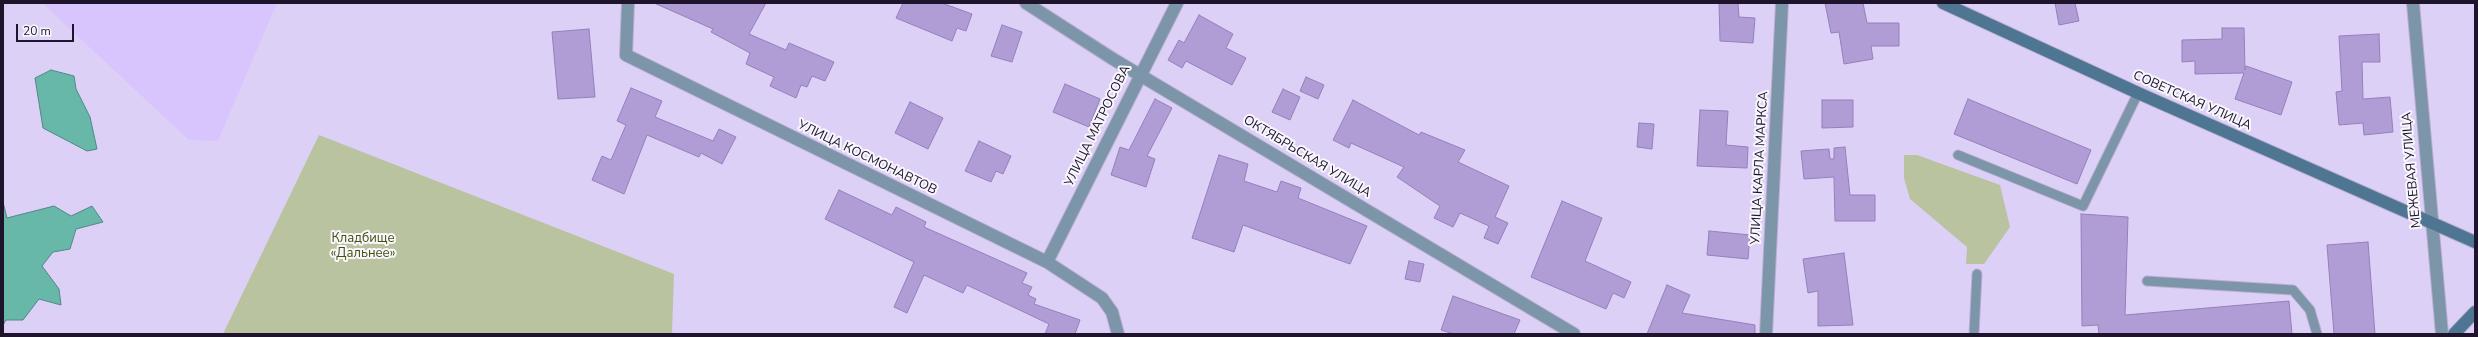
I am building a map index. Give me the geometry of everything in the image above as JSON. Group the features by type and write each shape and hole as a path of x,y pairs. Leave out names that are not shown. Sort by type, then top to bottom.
{"street":[{"name":"УЛИЦА КОСМОНАВТОВ","path":"628,3 626,55 1046,262 1102,298 1112,312 1118,334"},
{"name":"ОКТЯБРЬСКАЯ УЛИЦА","path":"1026,3 1139,74 1574,334"},
{"name":"УЛИЦА МАТРОСОВА","path":"1046,262 1139,74 1176,3"},
{"name":"УЛИЦА КАРЛА МАРКСА","path":"1766,334 1782,3"},
{"name":"СОВЕТСКАЯ УЛИЦА","path":"1943,3 2138,93 2475,242"},
{"name":"МЕЖЕВАЯ УЛИЦА","path":"2413,3 2430,223 2442,334"},
{"path":"2454,334 2475,312"}],"lane":[{"path":"1958,155 2083,206 2138,93"},
{"path":"1974,334 1977,274"},
{"path":"2147,281 2293,290 2310,310 2317,334"}],"shaded area":[{"path":"42,3 277,3 218,141 189,140"},
{"path":"51,70 74,76 76,89 90,117 97,149 87,151 43,128 35,78"},
{"path":"3,202 7,218 54,206 71,216 92,206 103,222 76,229 70,249 53,252 42,266 59,289 61,305 39,299 23,320 6,320 3,325"}],"green space":[{"name":"Кладбище «Дальнее»","path":"319,135 674,274 672,334 223,334"},
{"path":"1904,155 1917,155 2000,185 2010,227 1984,264 1966,264 1967,247 1910,199 1904,178"}],"building":[{"path":"654,3 766,3 749,34 786,50 789,43 834,62 825,81 812,76 807,87 801,85 796,98 770,86 774,77 746,64 750,53 711,32 713,29"},
{"path":"903,3 942,3 972,14 966,31 957,28 952,41 896,18"},
{"path":"1719,3 1738,3 1739,17 1755,18 1753,43 1720,41"},
{"path":"1825,3 1863,3 1867,23 1899,23 1899,46 1871,46 1873,59 1844,64 1839,32 1831,33"},
{"path":"2055,3 2075,3 2079,21 2059,25"},
{"path":"1199,15 1233,34 1226,48 1246,58 1232,85 1186,61 1182,68 1168,60 1179,40 1184,43"},
{"path":"1002,25 1022,32 1012,62 991,56"},
{"path":"2222,28 2244,28 2245,70 2246,66 2292,82 2281,115 2235,99 2244,73 2195,74 2195,61 2182,62 2182,40 2222,39"},
{"path":"589,29 595,97 558,99 552,32"},
{"path":"2379,34 2380,62 2362,62 2363,99 2390,97 2393,132 2364,135 2363,123 2339,125 2336,92 2342,91 2339,36"},
{"path":"1306,77 1324,85 1318,99 1300,91"},
{"path":"1065,84 1100,99 1089,127 1053,112"},
{"path":"631,88 662,101 655,117 713,141 719,129 736,137 722,164 701,153 699,157 647,135 624,194 592,180 602,156 611,160 626,125 617,121"},
{"path":"1283,89 1300,97 1290,120 1272,112"},
{"path":"1155,99 1172,108 1147,156 1155,159 1146,187 1111,175 1120,147 1129,150"},
{"path":"1968,99 2091,150 2077,184 1954,134"},
{"path":"1353,100 1419,135 1421,132 1465,150 1458,162 1509,186 1495,217 1508,223 1498,244 1484,238 1489,226 1460,213 1453,227 1434,218 1440,206 1397,177 1404,167 1351,143 1349,148 1333,140"},
{"path":"1822,100 1853,100 1853,127 1822,128"},
{"path":"910,102 943,118 928,149 895,133"},
{"path":"1700,110 1728,111 1726,145 1748,147 1747,168 1697,166"},
{"path":"1639,123 1654,124 1652,149 1637,147"},
{"path":"979,141 1011,156 1003,174 996,171 991,182 965,171"},
{"path":"1845,147 1850,195 1875,195 1875,221 1835,221 1834,177 1804,179 1801,151 1829,149 1830,159 1834,159 1834,148"},
{"path":"1219,155 1248,164 1244,181 1277,192 1281,181 1301,188 1298,198 1367,226 1350,264 1243,225 1234,252 1192,238"},
{"path":"839,190 892,215 896,207 926,222 924,227 1027,273 1022,283 1032,287 1028,295 1036,299 1034,304 1080,320 1075,334 1045,334 1049,324 967,285 963,293 924,275 907,313 894,307 914,262 825,219"},
{"path":"1562,201 1602,218 1585,261 1631,282 1624,298 1613,293 1606,309 1531,277"},
{"path":"2081,214 2128,217 2125,315 2289,301 2292,334 2099,334 2098,325 2082,326"},
{"path":"1709,231 1750,235 1748,259 1707,255"},
{"path":"2368,242 2375,334 2334,334 2327,245"},
{"path":"1844,253 1853,325 1818,326 1818,291 1808,293 1803,259"},
{"path":"1409,261 1424,264 1420,282 1405,279"},
{"path":"1667,285 1690,295 1682,313 1755,325 1755,334 1647,334"},
{"path":"1453,296 1520,320 1514,334 1454,334 1441,330"}]}
